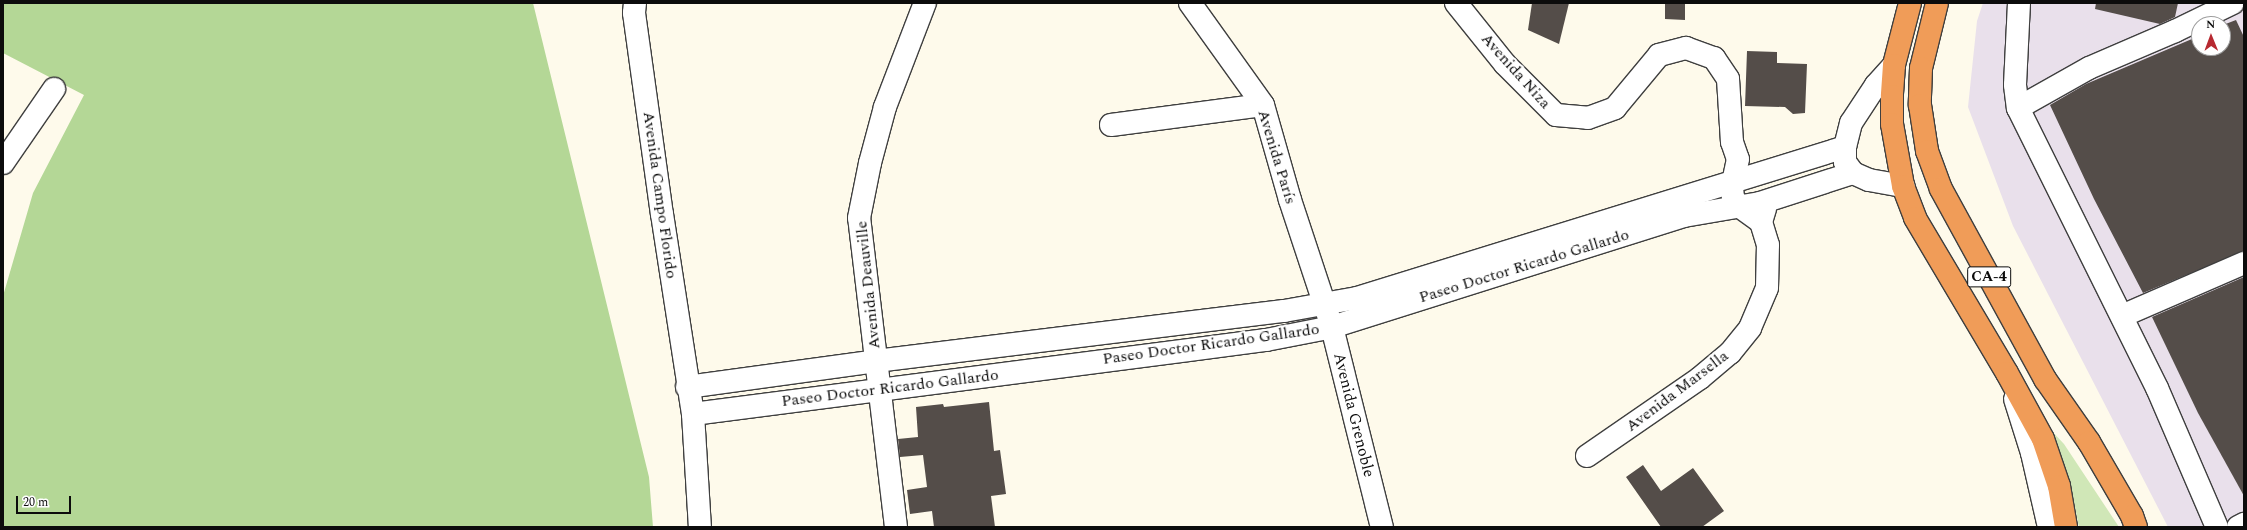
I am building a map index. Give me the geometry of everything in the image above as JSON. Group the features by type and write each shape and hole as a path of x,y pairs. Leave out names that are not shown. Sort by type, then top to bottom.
{"highway":[{"name":"CA-4","path":"1910,3 1894,65 1892,124 1903,186 1915,218 2007,373 2043,439 2059,486 2066,527"},
{"name":"CA-4","path":"1937,3 1921,68 1920,105 1929,157 1941,189 2045,379 2089,442 2132,516 2136,527"}],"street":[{"name":"Avenida Campo Florido","path":"635,3 634,13 687,387 693,414 700,527"},
{"name":"Avenida Deauville","path":"896,527 859,218 870,163 885,107 925,3"},
{"name":"Avenida París","path":"1190,3 1263,105 1290,200 1324,304"},
{"name":"Avenida Niza","path":"1456,3 1506,64 1556,115 1588,118 1615,108 1659,55 1686,48 1714,58 1728,79 1732,142 1738,159"},
{"path":"2019,3 2015,85 2018,108 2157,388 2217,527"},
{"path":"2018,108 2089,68 2175,31 2233,3"},
{"path":"1894,65 1864,101 1851,123 1845,147 1845,162 1853,173 1869,180 1903,186"},
{"path":"3,163 54,89"},
{"path":"1111,125 1263,105"},
{"name":"Paseo Doctor Ricardo Gallardo","path":"687,387 876,361 1284,311 1357,298 1845,147"},
{"path":"1738,159 1757,175 1768,188 1768,200 1761,222 1739,206 1733,198 1733,182 1738,159"},
{"name":"Paseo Doctor Ricardo Gallardo","path":"693,414 879,388 1266,340 1332,326 1684,216 1768,200 1853,173"},
{"name":"Avenida Marsella","path":"1587,456 1700,378 1730,353 1750,328 1767,288 1768,245 1761,222"},
{"path":"2122,316 2244,263"},
{"name":"Avenida Grenoble","path":"1324,304 1332,326 1382,527"},
{"path":"2007,373 2032,453 2049,527"},
{"path":"2238,527 2244,524"}],"shaded area":[{"path":"1983,3 2244,3 2244,527 2168,527 2013,226 1968,107 1977,21"}],"green space":[{"path":"3,3 533,3 649,477 653,527 3,527 3,296 33,193 84,95 3,53"},
{"path":"2049,428 2064,444 2119,527 2079,527 2071,487"}],"building":[{"path":"1532,3 1569,3 1559,44 1528,30"},
{"path":"1665,3 1685,3 1685,20 1665,19"},
{"path":"2096,3 2178,3 2175,17 2160,24 2095,9"},
{"path":"2236,20 2244,37 2244,251 2143,293 2094,199 2050,105 2086,84 2191,39 2191,56 2231,56 2231,22"},
{"path":"1747,51 1777,52 1777,63 1807,64 1805,113 1793,114 1785,107 1745,106"},
{"path":"2244,277 2244,496 2198,413 2152,317"},
{"path":"989,402 994,451 1000,450 1006,494 991,496 995,527 934,527 932,511 910,514 907,490 927,487 923,455 900,457 898,439 918,437 916,407 943,404 944,407"},
{"path":"1643,465 1661,491 1693,468 1724,511 1702,527 1661,527 1626,477"}]}
